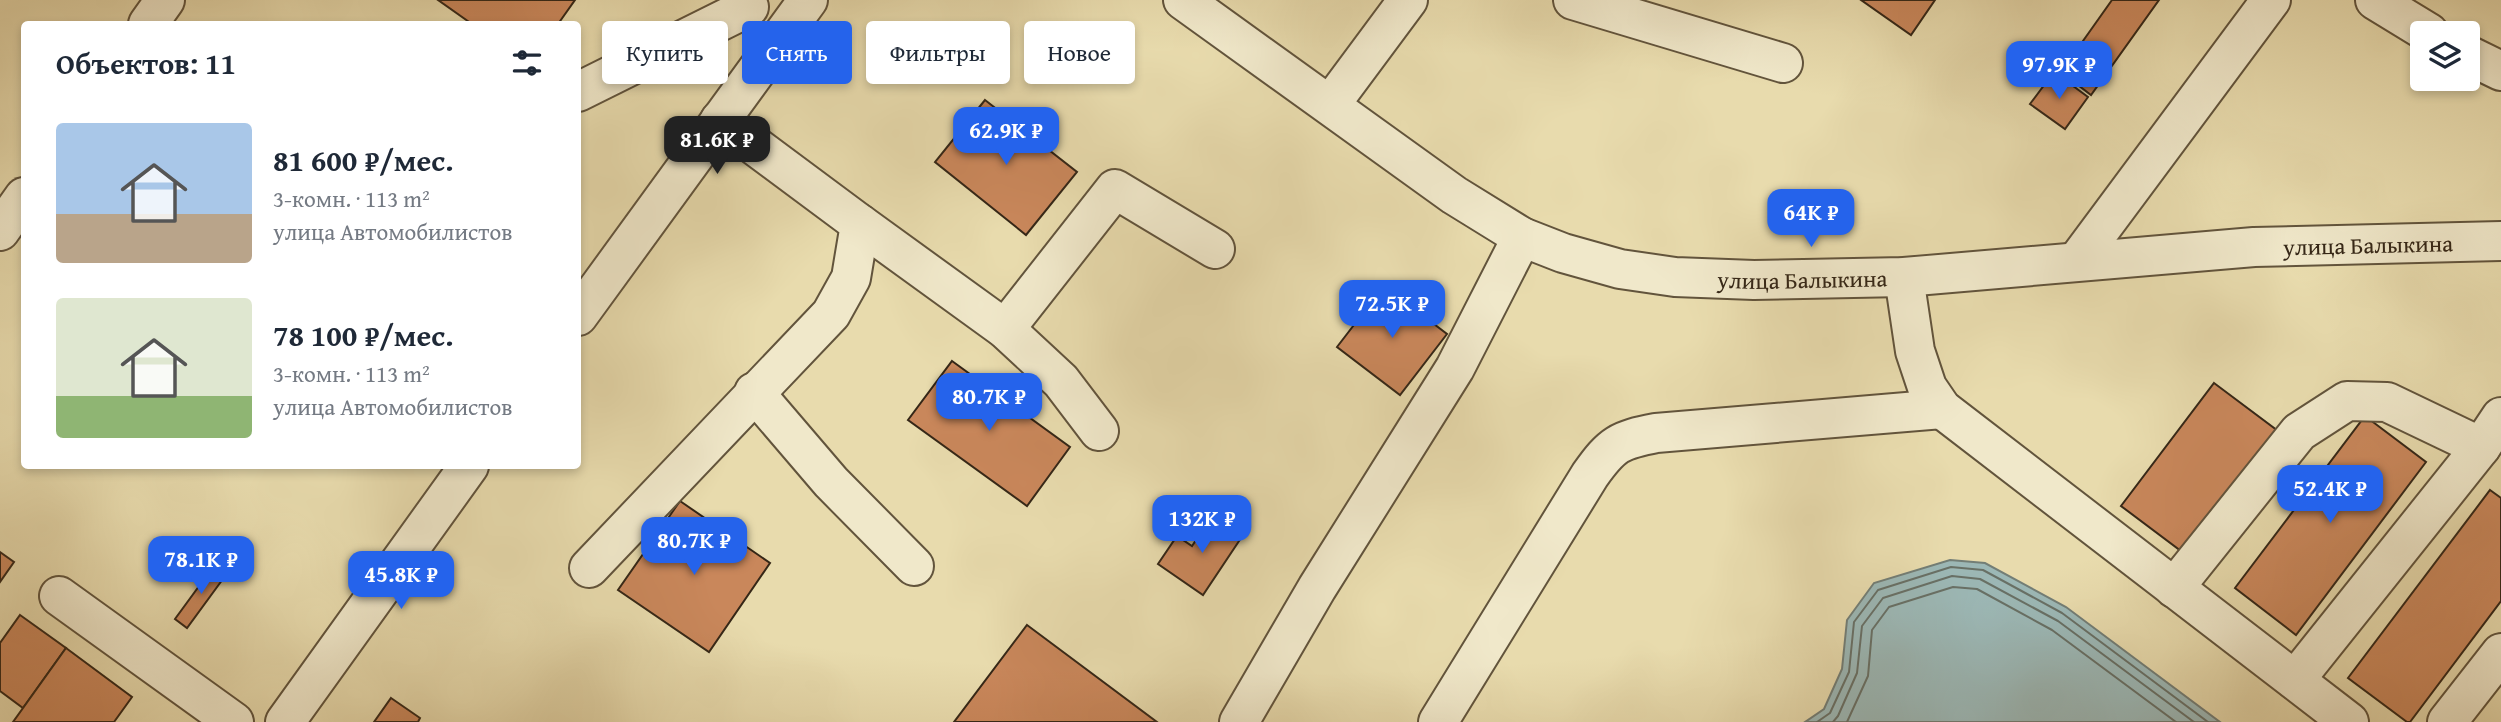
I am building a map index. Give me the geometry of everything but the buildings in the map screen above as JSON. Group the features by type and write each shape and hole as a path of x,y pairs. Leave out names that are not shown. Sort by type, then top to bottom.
{"street":[{"path":"150,21 165,0"},
{"path":"792,21 808,0"},
{"name":"улица Балыкина","path":"1183,0 1454,195 1522,237 1563,253 1620,269 1675,277 1904,277 2254,247 2501,241"},
{"path":"1330,105 1408,0"},
{"path":"1573,0 1783,63"},
{"path":"2077,261 2271,0"},
{"path":"2375,0 2410,21"},
{"path":"581,90 744,3 769,21"},
{"path":"2480,61 2501,71"},
{"path":"581,312 746,84"},
{"path":"720,120 1004,329 1061,381 1099,431"},
{"path":"1004,329 1115,190 1215,250"},
{"path":"0,231 21,201"},
{"path":"589,568 831,314 851,278 860,224"},
{"path":"1239,722 1317,588 1455,368 1522,237"},
{"path":"1904,277 1915,351 1927,387 1942,409 2348,722"},
{"path":"754,392 831,482 914,566"},
{"path":"2174,588 2299,432 2347,401 2387,402 2491,432 2295,680"},
{"path":"1438,722 1608,450 1630,438 1657,433 1942,409"},
{"path":"285,722 452,471"},
{"path":"59,596 234,722"},
{"path":"2447,722 2501,653"}],"water":[{"path":"1950,560 1985,563 2066,607 2220,722 1805,722 1824,709 1842,669 1847,620 1874,583"}]}
